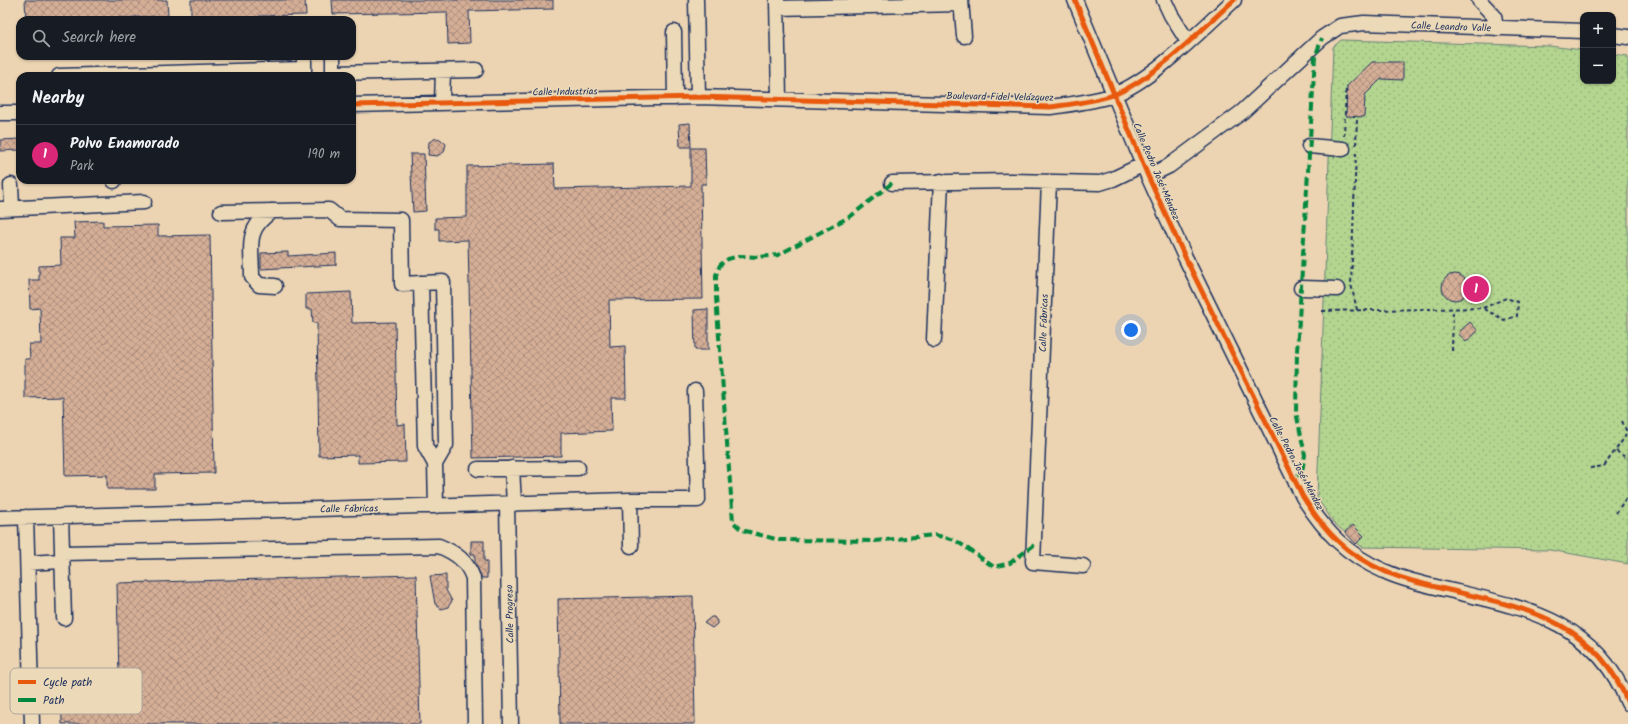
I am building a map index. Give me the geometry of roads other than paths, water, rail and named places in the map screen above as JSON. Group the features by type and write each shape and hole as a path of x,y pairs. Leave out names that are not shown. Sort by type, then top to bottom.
{"street":[{"path":"696,0 698,97"},
{"name":"Calle Pedro José Méndez","path":"1075,0 1094,50 1115,94 1146,170 1185,257 1303,497 1326,531 1350,552 1384,572 1404,579 1516,607 1559,623 1577,635 1608,666 1623,690 1628,703"},
{"path":"1164,0 1171,15 1188,42"},
{"name":"Boulevard Fidel Velázquez","path":"779,99 1050,107 1078,103 1115,94 1164,63 1234,0"},
{"path":"1478,0 1494,16 1496,28"},
{"path":"779,99 777,4 961,2 964,36"},
{"name":"Calle Leandro Valle","path":"1146,170 1169,166 1242,112 1322,38 1340,26 1364,23 1580,31"},
{"path":"674,32 676,98"},
{"path":"1616,35 1628,37"},
{"path":"333,60 333,72"},
{"path":"168,72 304,67"},
{"path":"356,74 476,70"},
{"path":"442,102 443,71"},
{"name":"Calle Industrias","path":"356,105 698,97 779,99"},
{"path":"0,113 16,113"},
{"path":"1309,146 1344,145"},
{"path":"892,183 941,181 1100,183 1146,170"},
{"path":"934,340 941,181"},
{"name":"Calle Fábricas","path":"1049,182 1033,562 1083,566"},
{"path":"11,185 6,208 144,202"},
{"path":"221,212 329,210 340,219 401,220 402,284 443,282 446,445 435,464"},
{"path":"272,211 260,219 253,232 252,277 259,285 275,286"},
{"path":"421,283 425,446 435,464 436,506"},
{"path":"1301,288 1337,289"},
{"name":"Calle Fábricas","path":"0,518 630,500 698,500 695,391"},
{"name":"Calle Progreso","path":"511,724 512,468"},
{"path":"478,469 578,468"},
{"path":"630,500 631,546"},
{"path":"60,516 64,618"},
{"path":"26,517 31,668"},
{"path":"28,563 62,557 439,546 451,551 469,566 473,578 475,724"},
{"path":"32,714 32,724"}],"place":[{"name":"Polvo Enamorado","path":"1476,289"}]}
